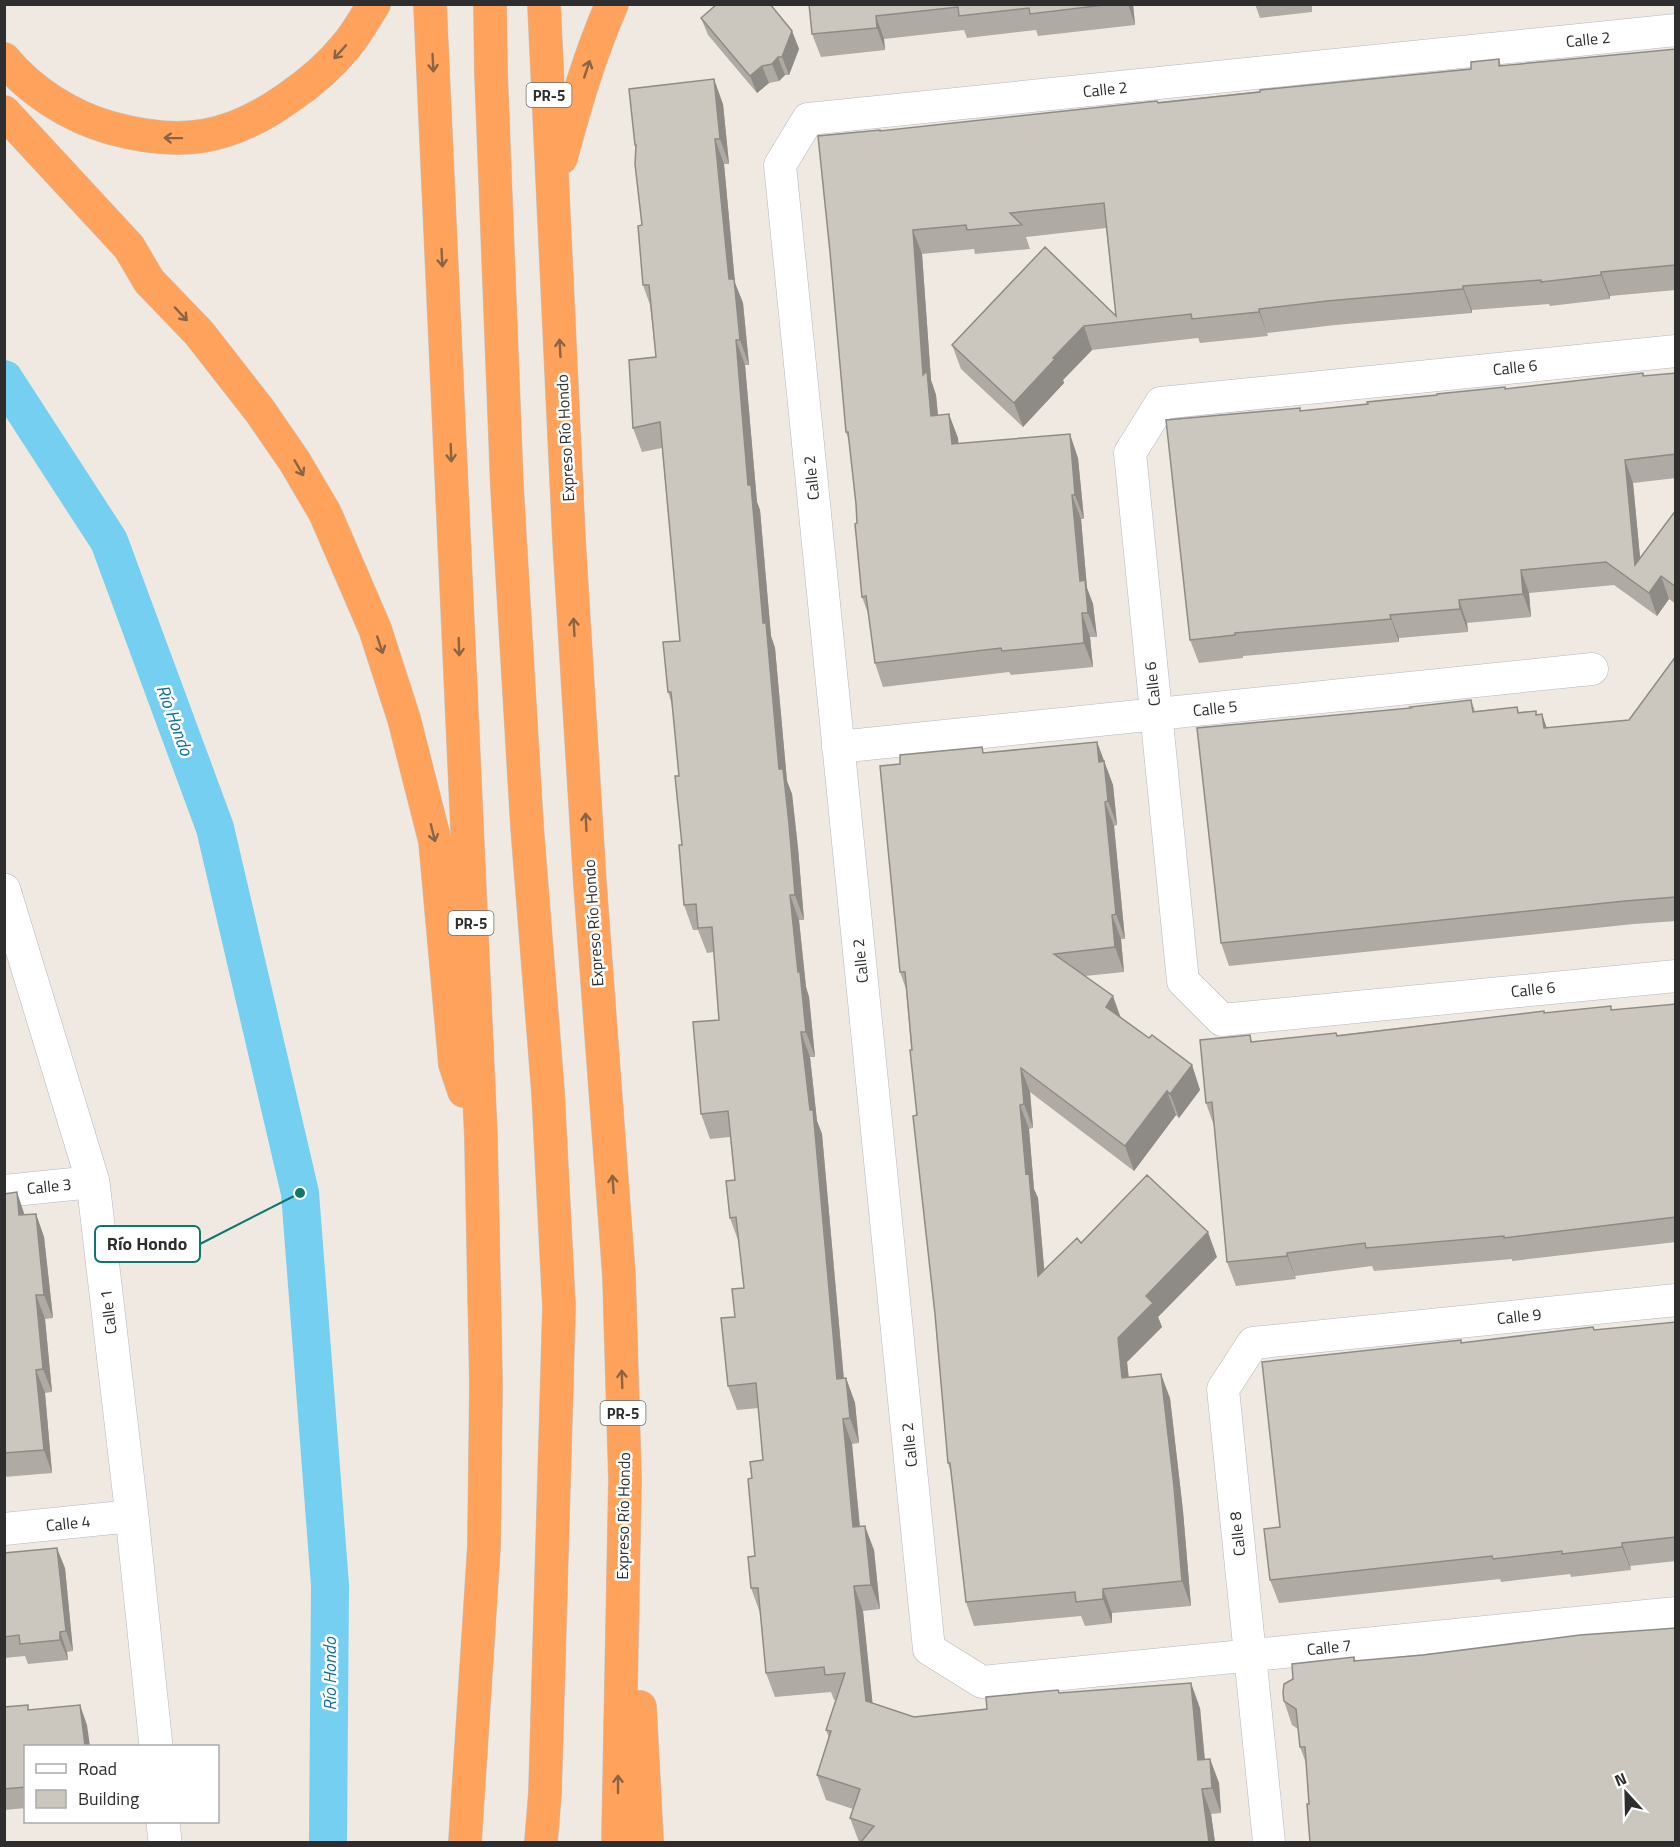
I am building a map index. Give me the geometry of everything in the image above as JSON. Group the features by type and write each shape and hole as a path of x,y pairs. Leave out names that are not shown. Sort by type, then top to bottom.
{"highway":[{"path":"4,59 31,87 92,123 135,135 166,139 228,132 269,112 316,78 347,45 374,4"},
{"name":"PR-5","path":"430,4 481,1138 486,1384 484,1546 465,1842"},
{"path":"490,4 508,498 527,826 548,1092 559,1307 546,1781 541,1842"},
{"name":"Expreso Río Hondo","path":"544,4 569,540 587,836 619,1276 625,1480 618,1842"},
{"path":"553,186 579,94 597,39 612,4"},
{"path":"4,112 129,247 149,280 199,333 260,411 295,462 325,513 375,629 404,719 435,841 455,1064 481,1138"},
{"path":"4,134 120,261 149,280"},
{"path":"624,1528 638,1660 647,1842"}],"street":[{"name":"Calle 2","path":"982,1682 929,1649 780,165 808,119 1676,30"},
{"name":"Calle 6","path":"1676,351 1161,403 1130,453 1183,981 1222,1020 1676,976"},
{"name":"Calle 5","path":"838,747 1592,669"},
{"name":"Calle 1","path":"4,890 93,1182 156,1745"},
{"name":"Calle 3","path":"4,1191 93,1182"},
{"name":"Calle 9","path":"1362,1332 1676,1300"},
{"name":"Calle 8","path":"1269,1842 1223,1389 1253,1343 1362,1332"},
{"name":"Calle 4","path":"4,1529 132,1516"},
{"name":"Calle 7","path":"982,1682 1676,1612"},
{"path":"163,1823 165,1842"}],"building":[{"path":"717,4 770,4 792,31 782,57 778,57 772,64 762,66 750,76 701,18"},
{"path":"809,4 1112,4 1030,14 1029,8 959,16 958,7 876,16 877,28 812,34"},
{"path":"1676,49 1676,265 1601,272 1601,275 1541,282 1541,280 1463,286 1463,289 1327,301 1259,309 1259,312 1192,319 1191,314 1084,326 1014,403 952,345 1045,247 1116,316 1104,203 1010,213 1022,225 967,230 966,225 913,230 923,375 927,371 931,416 949,414 952,444 1070,434 1075,495 1072,495 1080,581 1085,580 1088,613 1082,613 1084,643 1002,651 1001,648 875,663 866,596 862,597 855,524 857,523 856,504 848,432 846,432 818,136 1157,101 1158,103 1260,92 1260,90 1471,69 1471,62 1499,59 1499,66"},
{"path":"714,79 720,139 715,139 729,279 734,279 740,340 736,340 748,485 751,485 779,769 783,769 789,824 795,895 790,895 806,1032 801,1032 810,1110 813,1110 837,1379 846,1378 850,1418 843,1419 853,1527 865,1526 871,1585 854,1586 866,1701 914,1717 987,1709 986,1697 1058,1690 1059,1693 1191,1683 1198,1760 1210,1759 1212,1788 1202,1789 1209,1842 861,1842 874,1826 850,1818 860,1789 817,1775 831,1731 826,1730 845,1673 825,1675 824,1667 766,1673 758,1588 751,1588 748,1557 755,1556 748,1479 752,1478 750,1462 763,1460 756,1383 728,1386 721,1318 735,1317 732,1289 744,1288 736,1217 730,1218 726,1181 735,1180 728,1111 701,1114 693,1022 719,1020 712,927 698,928 696,904 684,905 679,845 682,845 675,776 679,776 671,692 668,692 663,642 680,641 660,422 633,428 629,360 656,357 649,285 643,285 638,226 642,225 629,89"},
{"path":"1643,373 1643,376 1676,373 1676,454 1625,460 1635,565 1676,510 1676,587 1661,576 1649,593 1606,562 1521,570 1523,594 1459,600 1460,609 1390,615 1391,619 1235,633 1235,635 1190,640 1166,420 1300,408 1300,411 1437,394 1505,387 1505,389"},
{"path":"1676,656 1676,897 1221,943 1197,728 1411,708 1471,700 1473,712 1517,707 1518,713 1536,711 1536,715 1542,714 1544,728 1629,720"},
{"path":"1097,742 1099,762 1104,761 1108,801 1105,802 1116,914 1112,915 1115,947 1054,954 1113,996 1106,1007 1149,1038 1152,1035 1192,1065 1170,1094 1167,1091 1125,1146 1021,1068 1024,1104 1020,1105 1026,1174 1029,1173 1038,1276 1077,1238 1081,1243 1147,1175 1208,1232 1146,1296 1153,1303 1118,1338 1122,1378 1161,1374 1182,1581 1103,1589 1103,1599 1076,1602 1075,1592 966,1602 950,1463 948,1463 935,1314 913,1116 917,1115 905,972 900,972 880,766 900,764 900,755 982,747 983,753"},
{"path":"1676,1004 1676,1217 1504,1238 1504,1236 1366,1248 1365,1243 1287,1253 1287,1256 1227,1262 1212,1102 1206,1103 1200,1040 1250,1035 1251,1042 1336,1033 1337,1036 1544,1011 1544,1013 1611,1006 1611,1010"},
{"path":"17,1192 19,1215 36,1214 44,1295 36,1295 43,1369 36,1370 44,1450 4,1453 4,1194"},
{"path":"1676,1322 1676,1537 1622,1543 1622,1547 1562,1554 1562,1551 1493,1559 1492,1556 1270,1580 1264,1529 1280,1527 1262,1362 1461,1340 1461,1343 1593,1327 1594,1330"},
{"path":"57,1548 66,1631 60,1632 60,1640 20,1644 19,1635 4,1637 4,1553"},
{"path":"1676,1628 1676,1842 1310,1842 1305,1747 1300,1747 1296,1709 1284,1701 1283,1693 1284,1684 1293,1679 1292,1664 1354,1657 1354,1661 1423,1655 1580,1635"},
{"path":"28,1705 28,1710 80,1705 85,1745 24,1745 24,1787 4,1789 4,1707"}],"waterway":[{"name":"Río Hondo","path":"4,379 109,541 215,828 300,1193 330,1585 328,1842"}],"place":[{"name":"Río Hondo","path":"300,1193"}]}
